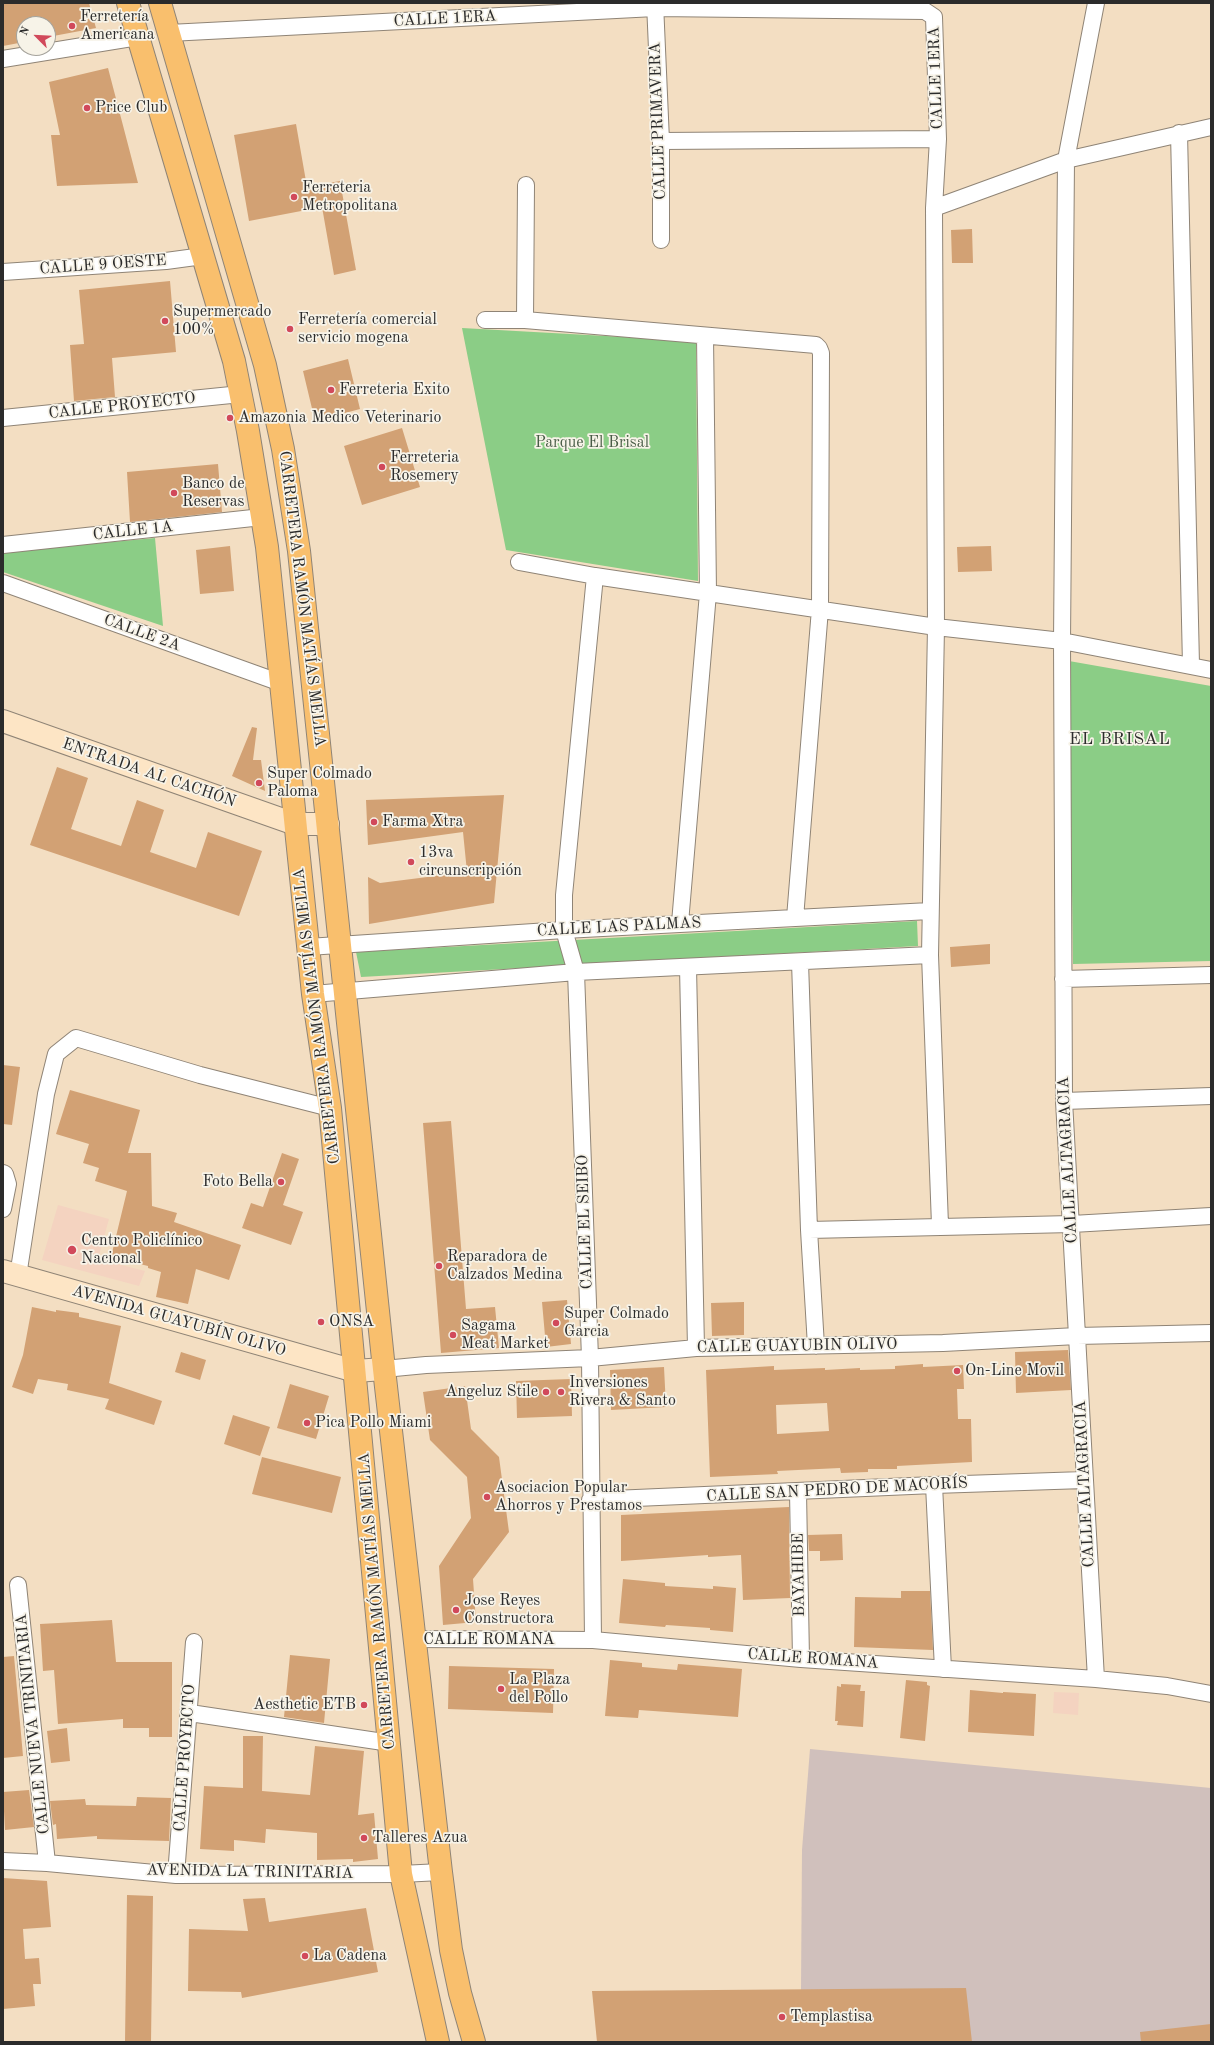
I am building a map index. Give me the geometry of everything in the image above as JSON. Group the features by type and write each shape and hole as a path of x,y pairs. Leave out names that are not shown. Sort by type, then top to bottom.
{"main road":[{"name":"CARRETERA RAMÓN MATÍAS MELLA","path":"128,3 234,361 262,517 281,683 313,994 330,1108 343,1266 355,1371 401,1874 438,2042"},
{"name":"CARRETERA RAMÓN MATÍAS MELLA","path":"160,3 194,125 265,365 283,449 299,551 413,1640 441,1872 453,1956 460,1993 474,2042"},
{"name":"ENTRADA AL CACHÓN","path":"3,721 295,824 328,824"},
{"name":"AVENIDA GUAYUBÍN OLIVO","path":"10,1274 355,1371 384,1369"}],"street":[{"name":"CALLE ALTAGRACIA","path":"1096,3 1066,160 1062,641 1064,1101 1096,1679"},
{"name":"CALLE 1ERA","path":"169,33 655,6 925,11 934,17 936,29 938,139 934,208 936,627 930,955 940,1225"},
{"name":"CALLE PRIMAVERA","path":"655,6 661,141 661,240"},
{"path":"3,58 138,37"},
{"path":"934,208 1066,160 1179,133 1211,127"},
{"path":"1179,133 1191,665"},
{"path":"661,141 938,139"},
{"path":"525,320 526,185"},
{"name":"CALLE 9 OESTE","path":"3,272 166,261 203,256"},
{"path":"485,320 525,320 816,345 820,348 820,609 796,918"},
{"path":"680,924 708,593 705,336"},
{"name":"CALLE PROYECTO","path":"3,418 241,394"},
{"name":"CALLE 1A","path":"3,545 262,517"},
{"path":"519,562 595,576 936,627 1062,641 1211,670"},
{"name":"CALLE EL SEIBO","path":"593,1640 590,1500 590,1358 576,972 564,930 564,895 595,576"},
{"name":"CALLE 2A","path":"3,583 281,683"},
{"name":"CALLE LAS PALMAS","path":"308,947 564,930 930,912"},
{"path":"313,994 346,990 576,972 930,955"},
{"path":"800,962 809,1230 816,1346"},
{"path":"688,967 696,1348"},
{"path":"1063,979 1211,975"},
{"path":"10,1274 46,1094 56,1054 76,1038 200,1075 330,1108"},
{"path":"1064,1101 1211,1096"},
{"path":"3,1172 8,1184 3,1209"},
{"path":"809,1230 940,1225 1072,1224 1211,1216"},
{"name":"CALLE GUAYUBIN OLIVO","path":"384,1369 426,1365 590,1358 696,1348 816,1346 1077,1336 1211,1333"},
{"name":"CALLE SAN PEDRO DE MACORÍS","path":"590,1500 1084,1480"},
{"path":"934,1485 943,1669"},
{"name":"BAYAHIBE","path":"798,1492 801,1659"},
{"name":"CALLE NUEVA TRINITARIA","path":"18,1585 47,1863"},
{"name":"CALLE ROMANA","path":"413,1640 593,1640 801,1659 1096,1679 1167,1686 1211,1694"},
{"name":"CALLE PROYECTO","path":"176,1875 190,1713 194,1642"},
{"path":"190,1713 390,1743"},
{"name":"AVENIDA LA TRINITARIA","path":"3,1861 47,1863 176,1875 401,1874 441,1872"}],"shaded area":[{"name":"Centro Policlínico Nacional","path":"58,1205 109,1219 98,1259 145,1271 139,1286 42,1260"},
{"path":"1054,1692 1079,1693 1078,1715 1053,1713"},
{"path":"810,1749 1211,1788 1211,2042 972,2042 801,1990 802,1850"}],"green space":[{"name":"Parque El Brisal","path":"462,328 696,341 698,581 506,550"},
{"path":"155,538 163,626 3,572 3,552"},
{"path":"1069,661 1211,686 1211,961 1073,964"},
{"path":"917,921 918,946 361,977 356,952"}],"building":[{"name":"Ferretería Americana","path":"3,3 89,3 96,28 56,36 56,16 16,16 16,44 3,46"},
{"name":"Price Club","path":"108,68 138,183 57,186 51,135 60,135 49,82"},
{"name":"Ferreteria Metropolitana","path":"296,124 307,187 340,181 356,270 334,275 322,207 249,221 234,135"},
{"path":"972,229 973,263 952,263 951,230"},
{"path":"170,281 176,352 112,358 115,397 74,401 70,345 84,344 79,290"},
{"name":"Ferreteria Exito","path":"348,359 360,409 315,421 303,371"},
{"name":"Ferreteria Rosemery","path":"402,428 420,487 362,505 344,446"},
{"name":"Banco de Reservas","path":"218,464 222,512 130,522 127,472"},
{"path":"230,546 234,591 200,594 196,550"},
{"path":"991,546 992,571 958,572 957,547"},
{"path":"252,727 257,728 253,760 261,760 265,791 232,776"},
{"path":"57,767 88,778 71,829 121,846 137,800 164,810 150,852 196,868 208,832 262,851 239,916 30,845"},
{"path":"504,795 494,903 369,924 368,877 380,883 467,872 463,832 368,845 366,800"},
{"path":"990,944 990,964 951,967 950,947"},
{"path":"3,1065 20,1067 12,1125 3,1124"},
{"path":"70,1090 140,1110 128,1153 151,1153 152,1206 177,1213 174,1222 241,1245 229,1280 196,1269 188,1304 156,1297 161,1272 148,1268 148,1266 111,1257 127,1191 95,1181 99,1168 83,1163 89,1144 56,1134"},
{"path":"451,1121 466,1309 495,1307 499,1348 441,1353 423,1123"},
{"name":"Foto Bella","path":"282,1153 299,1159 283,1205 303,1212 291,1245 242,1228 251,1203 263,1207"},
{"name":"Super Colmado Garcia","path":"567,1300 571,1344 546,1347 542,1302"},
{"path":"744,1302 744,1335 712,1336 711,1303"},
{"path":"32,1307 56,1312 56,1310 79,1313 79,1317 121,1326 109,1383 162,1401 154,1425 105,1409 109,1399 67,1390 68,1384 38,1379 33,1394 12,1387 23,1355"},
{"path":"1068,1350 1071,1390 1016,1393 1015,1352"},
{"path":"181,1352 206,1360 200,1380 175,1372"},
{"path":"923,1364 923,1367 963,1365 964,1389 957,1389 958,1419 971,1419 972,1462 897,1466 897,1469 868,1469 868,1472 841,1473 840,1468 777,1471 778,1474 710,1477 706,1370 774,1366 774,1370 860,1368 860,1370 895,1369 895,1366","holes":["827,1403 829,1431 777,1434 776,1405"]},
{"path":"664,1367 666,1407 611,1410 610,1370"},
{"path":"571,1379 572,1416 517,1418 516,1381"},
{"path":"290,1384 329,1396 316,1439 277,1428"},
{"name":"Asociacion Popular Ahorros y Prestamos","path":"465,1386 471,1429 499,1457 509,1532 473,1579 476,1622 443,1625 439,1566 471,1518 467,1477 430,1440 423,1392"},
{"path":"233,1415 270,1427 260,1456 224,1444"},
{"path":"262,1457 341,1477 332,1513 252,1494"},
{"path":"789,1507 790,1598 743,1600 741,1555 708,1557 708,1555 621,1561 621,1515"},
{"path":"842,1534 843,1560 820,1561 820,1551 809,1551 808,1535"},
{"path":"623,1579 665,1583 665,1586 713,1589 713,1586 736,1588 733,1632 710,1630 710,1628 666,1625 665,1627 619,1623"},
{"path":"901,1591 930,1591 933,1650 854,1647 855,1597 901,1598"},
{"path":"112,1620 116,1662 172,1662 172,1737 149,1737 149,1728 123,1728 123,1719 58,1724 54,1670 43,1671 40,1624"},
{"path":"290,1655 330,1659 324,1723 284,1717"},
{"path":"14,1656 23,1756 3,1758 3,1657"},
{"path":"610,1660 642,1663 642,1667 677,1670 678,1664 742,1669 738,1717 639,1710 638,1718 605,1716"},
{"name":"La Plaza del Pollo","path":"449,1666 554,1669 553,1713 448,1709"},
{"path":"906,1680 927,1682 927,1685 930,1686 925,1741 900,1738"},
{"path":"841,1684 861,1685 860,1691 865,1691 863,1727 837,1725 838,1721 835,1721 837,1686 841,1687"},
{"path":"970,1690 1036,1694 1034,1736 968,1732"},
{"path":"67,1728 70,1761 51,1763 47,1731"},
{"path":"243,1736 263,1736 262,1791 310,1795 315,1746 364,1751 358,1815 374,1813 378,1859 353,1862 353,1859 317,1860 317,1833 266,1829 265,1843 234,1840 234,1851 200,1849 204,1786 243,1788"},
{"path":"29,1790 34,1827 5,1830 3,1792"},
{"path":"137,1797 171,1798 169,1841 97,1839 97,1836 57,1839 56,1824 53,1825 50,1801 85,1799 86,1805 136,1806"},
{"path":"3,1878 47,1881 51,1927 23,1929 25,1959 39,1958 41,1984 33,1984 35,2006 3,2009"},
{"path":"127,1895 153,1896 151,2042 125,2042"},
{"name":"La Cadena","path":"265,1898 269,1922 366,1908 378,1972 242,1998 241,1992 188,1991 189,1929 248,1931 243,1899"},
{"name":"Templastisa","path":"966,1988 972,2042 597,2042 592,1991"},
{"path":"1211,2024 1211,2042 1141,2042 1140,2032"}],"place":[{"name":"Ferretería Americana","path":"72,26"},
{"name":"Price Club","path":"87,108"},
{"name":"Ferreteria Metropolitana","path":"294,197"},
{"name":"Supermercado 100%","path":"165,321"},
{"name":"Ferretería comercial servicio mogena","path":"290,329"},
{"name":"Ferreteria Exito","path":"331,390"},
{"name":"Amazonia Medico Veterinario","path":"230,418"},
{"name":"Ferreteria Rosemery","path":"382,467"},
{"name":"Banco de Reservas","path":"174,493"},
{"name":"Super Colmado Paloma","path":"259,783"},
{"name":"Farma Xtra","path":"374,822"},
{"name":"13va circunscripción","path":"411,862"},
{"name":"Foto Bella","path":"281,1182"},
{"name":"Centro Policlínico Nacional","path":"72,1250"},
{"name":"Reparadora de Calzados Medina","path":"439,1266"},
{"name":"ONSA","path":"321,1322"},
{"name":"Super Colmado Garcia","path":"556,1323"},
{"name":"Sagama Meat Market","path":"453,1335"},
{"name":"On-Line Movil","path":"957,1371"},
{"name":"Angeluz Stile","path":"546,1392"},
{"name":"Inversiones Rivera & Santo","path":"561,1392"},
{"name":"Pica Pollo Miami","path":"307,1423"},
{"name":"Asociacion Popular Ahorros y Prestamos","path":"487,1497"},
{"name":"Jose Reyes Constructora","path":"456,1610"},
{"name":"La Plaza del Pollo","path":"501,1689"},
{"name":"Aesthetic ETB","path":"364,1705"},
{"name":"Talleres Azua","path":"364,1838"},
{"name":"La Cadena","path":"305,1956"},
{"name":"Templastisa","path":"782,2017"}],"district":[{"name":"EL BRISAL","path":"1120,740"}]}
